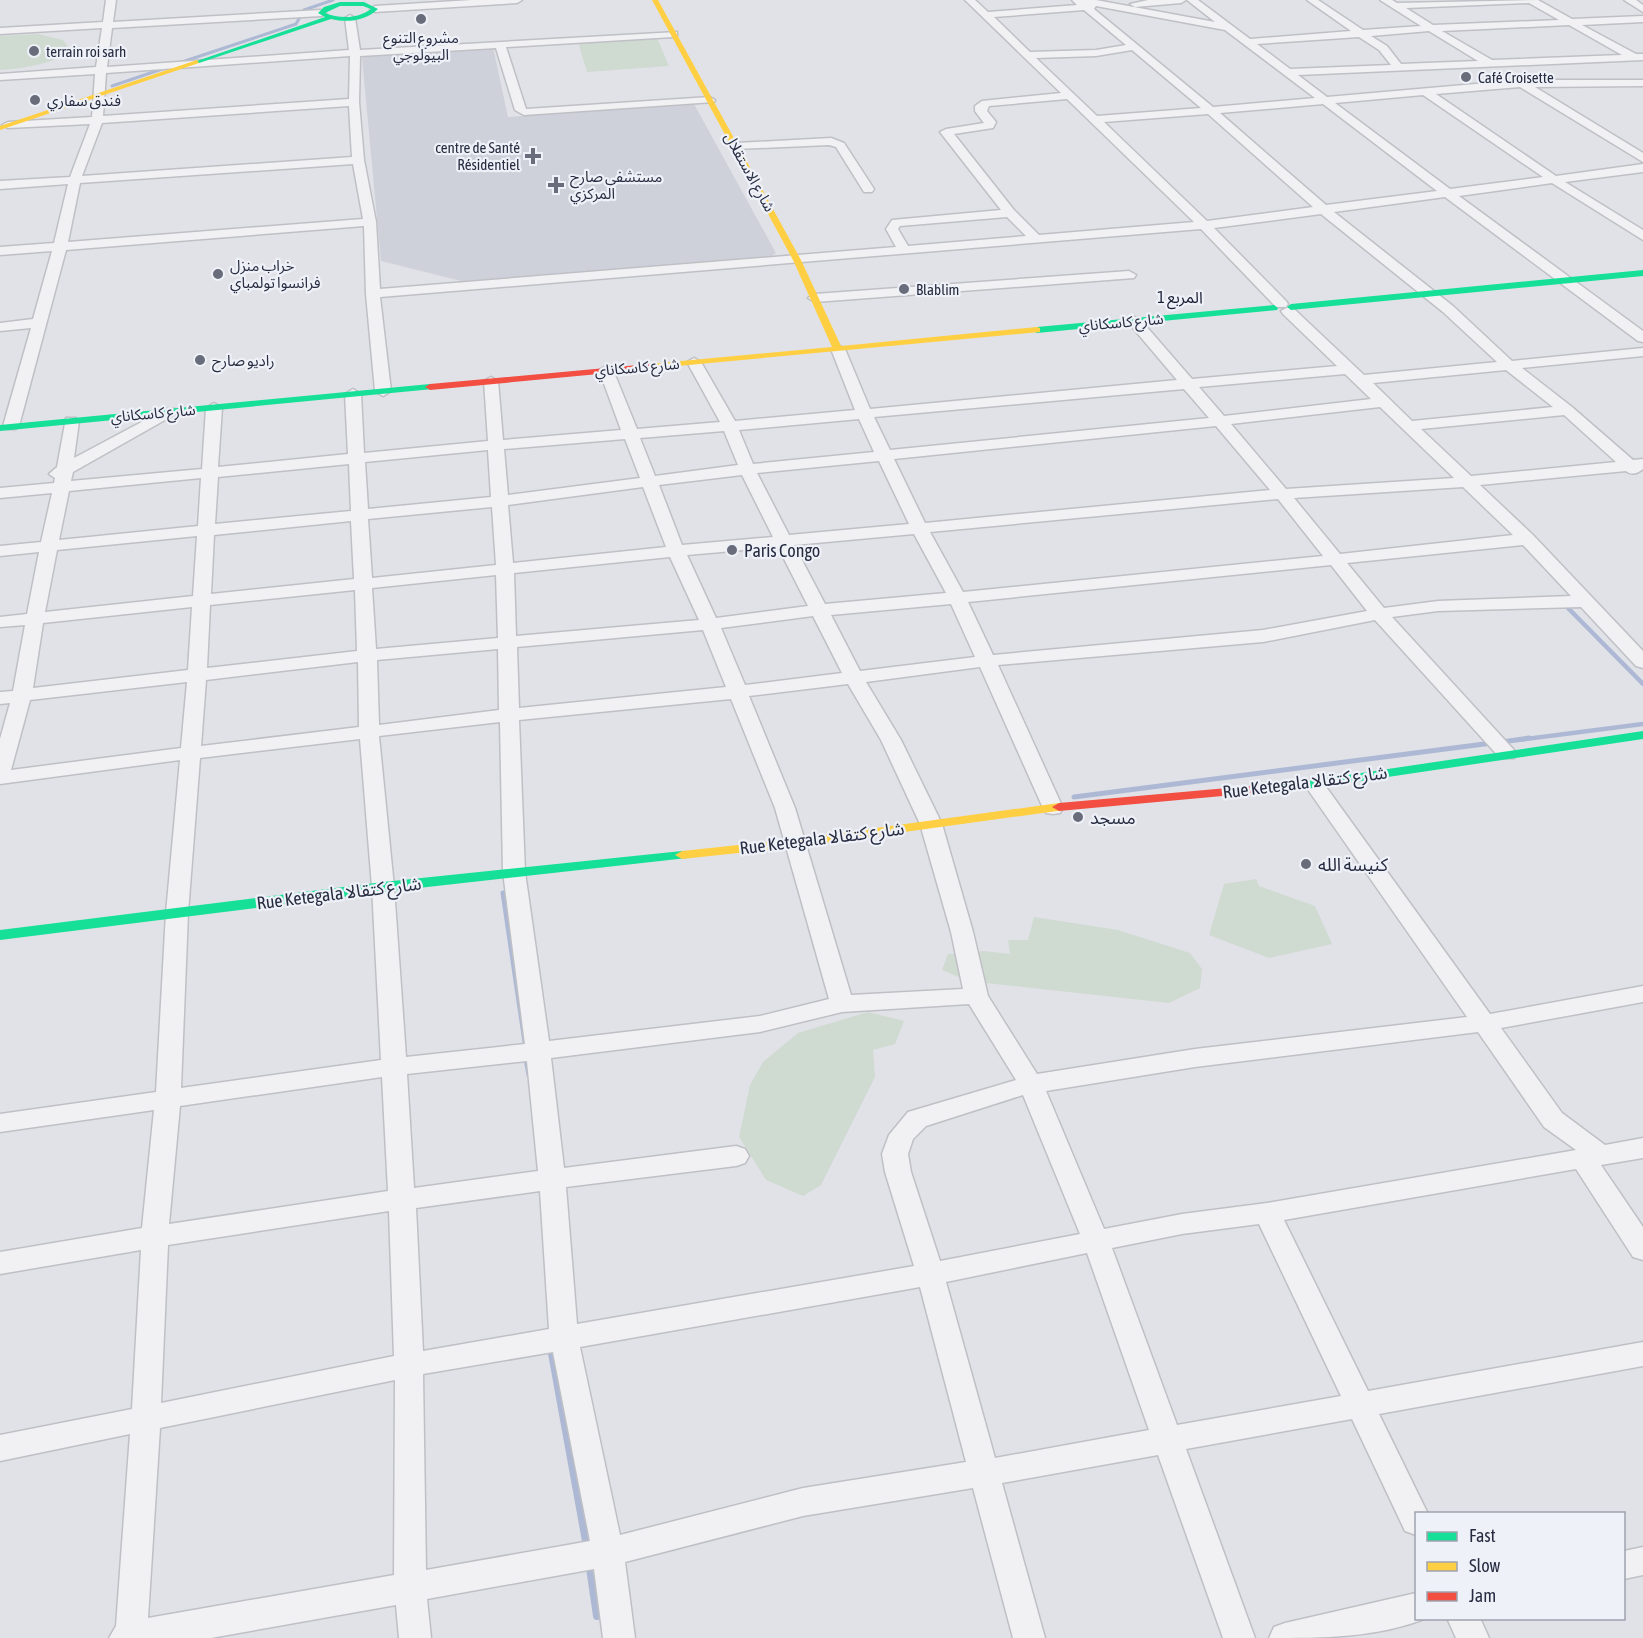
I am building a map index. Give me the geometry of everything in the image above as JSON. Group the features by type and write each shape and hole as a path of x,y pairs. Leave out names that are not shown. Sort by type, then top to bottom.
{"street":[{"path":"6,427 40,323 75,179 97,121 98,93 110,25 111,0"},
{"path":"326,15 326,8 363,3 517,0"},
{"name":"شارع الاستقلال","path":"655,0 797,260 838,349"},
{"path":"970,0 1204,225 1284,308 1356,374 1464,482 1527,539 1640,655"},
{"path":"1112,6 1181,0"},
{"path":"1192,0 1643,338"},
{"path":"1312,0 1389,52 1392,62 1399,68"},
{"path":"1389,3 1530,0 1640,59"},
{"path":"1629,0 1643,9"},
{"path":"985,15 1082,2 1292,39"},
{"path":"1082,2 1212,111 1325,211 1448,309 1507,364 1636,464 1643,477"},
{"path":"0,31 326,15 350,18 371,13 363,3"},
{"path":"1389,3 1643,158"},
{"path":"4,127 98,93 188,65 326,15"},
{"path":"350,18 355,53 354,102 358,160 370,222 373,294 383,391"},
{"path":"1249,42 1432,28 1643,19"},
{"path":"0,77 673,34"},
{"path":"500,45 521,110 524,112 710,100"},
{"path":"1027,55 1096,54 1134,46"},
{"path":"1289,72 1640,59"},
{"path":"1093,120 1521,84 1643,83"},
{"path":"1425,93 1643,236"},
{"path":"1037,240 1010,213 946,132 989,126 990,123 981,111 981,106 986,103 1068,96"},
{"path":"4,127 354,102"},
{"path":"736,146 831,141 840,145 868,189"},
{"path":"0,185 358,160"},
{"path":"373,294 1204,225 1643,168"},
{"path":"905,251 892,229 896,223 1010,213"},
{"path":"0,251 370,222"},
{"name":"شارع كاسكاناي","path":"6,427 1643,273"},
{"path":"815,298 1129,275"},
{"path":"1134,321 1336,558 1380,615 1507,754"},
{"path":"0,327 40,323"},
{"path":"838,349 864,413 919,528 957,597 984,661 1053,808"},
{"path":"63,478 212,472 1186,383 1507,364 1643,352"},
{"path":"694,362 730,426 747,469 822,610 854,678 891,740 931,824 962,932 976,996 1031,1084 1096,1240 1170,1440 1239,1638"},
{"path":"606,370 676,551 710,624 785,808 842,1004"},
{"path":"491,381 505,570 514,872 538,1051 552,1179 564,1337 608,1552 619,1638"},
{"path":"353,394 369,732 383,887 402,1199 409,1365 410,1585 415,1638"},
{"path":"0,551 499,501 747,469 1220,421 1383,402"},
{"path":"214,408 212,472 177,913 168,1100 154,1235 146,1420 129,1638 410,1585 608,1552 803,1502 984,1473 1643,1354"},
{"path":"1408,426 1567,410"},
{"path":"0,503 27,490 63,478 171,412"},
{"path":"70,421 63,478 39,593 22,696 0,776 509,715 738,692 984,661 1263,636 1380,615 1479,603 1586,601"},
{"path":"0,622 676,551 1282,494 1464,482 1636,464"},
{"path":"0,493 27,490"},
{"path":"0,698 367,655 710,624 822,610 1117,583 1527,539"},
{"name":"Rue Ketegala شارع كتقالا","path":"0,935 383,887 795,843 1053,808 1314,784 1643,735"},
{"path":"1314,784 1553,1120 1592,1157 1643,1250"},
{"path":"1029,1638 930,1274 898,1172 895,1154 902,1135 917,1119 1031,1084 1195,1058 1484,1023 1643,994"},
{"path":"0,1123 393,1067 760,1024 842,1004 976,996"},
{"path":"0,1448 409,1365 930,1274 1182,1224 1267,1214 1643,1148"},
{"path":"0,1263 154,1235 402,1199 736,1156"},
{"path":"1267,1214 1363,1406 1415,1519"},
{"path":"1625,1565 1643,1561"},
{"path":"1286,1638 1415,1608"},
{"path":"1464,1620 1473,1638"}],"shaded area":[{"name":"terrain roi sarh","path":"38,34 63,40 70,49 48,62 0,70 0,36"},
{"path":"657,38 669,66 587,72 578,42"},
{"name":"مستشفى صارح المركزي","path":"493,47 508,117 694,104 776,253 768,259 469,283 381,261 362,58"},
{"path":"1256,879 1259,886 1315,906 1332,944 1269,958 1209,935 1224,884"},
{"path":"1034,917 1118,930 1190,953 1202,969 1200,988 1169,1003 968,981 942,970 948,954 984,951 1010,954 1008,940 1028,940"},
{"path":"868,1012 904,1021 895,1044 873,1050 875,1077 821,1185 803,1196 766,1180 739,1137 750,1085 763,1062 798,1033"}],"waterway":[{"path":"179,63 296,24 304,10 333,0"},
{"path":"112,86 168,67"},
{"path":"1566,606 1643,684"},
{"path":"1518,740 1643,724"},
{"path":"1502,742 1529,738"},
{"path":"1074,797 1492,743"},
{"path":"503,893 526,1049"},
{"path":"526,1059 529,1075"},
{"path":"551,1348 586,1541"},
{"path":"590,1568 597,1616"}],"traffic: fast":[{"path":"340,4 364,4 375,9 363,16 349,19 334,18 321,13 326,8 340,4"},
{"path":"197,62 331,17"},
{"path":"1291,307 1643,273"},
{"path":"1037,330 1274,308"},
{"path":"0,428 430,387"},
{"path":"1261,789 1314,784 1643,735"},
{"path":"0,935 383,887 682,855"}],"traffic: slow":[{"path":"655,0 797,260 838,349"},
{"path":"0,128 197,62"},
{"path":"649,367 1037,330"},
{"path":"682,855 796,843 1059,807"}],"traffic: jam":[{"path":"430,387 649,367"},
{"path":"1059,807 1261,789"}],"place":[{"name":"مشروع التنوع البيولوجي","path":"421,19"},
{"name":"terrain roi sarh","path":"34,51"},
{"name":"Café Croisette","path":"1466,77"},
{"name":"فندق سفاري","path":"35,100"},
{"name":"centre de Santé Résidentiel","path":"533,156"},
{"name":"مستشفى صارح المركزي","path":"556,185"},
{"name":"خراب منزل فرانسوا تولمباي","path":"218,274"},
{"name":"Blablim","path":"904,289"},
{"name":"راديو صارح","path":"200,360"},
{"name":"Paris Congo","path":"732,550"},
{"name":"مسجد","path":"1078,817"},
{"name":"كنيسة الله","path":"1306,864"}],"district":[{"name":"المربع 1","path":"1180,297"}]}
